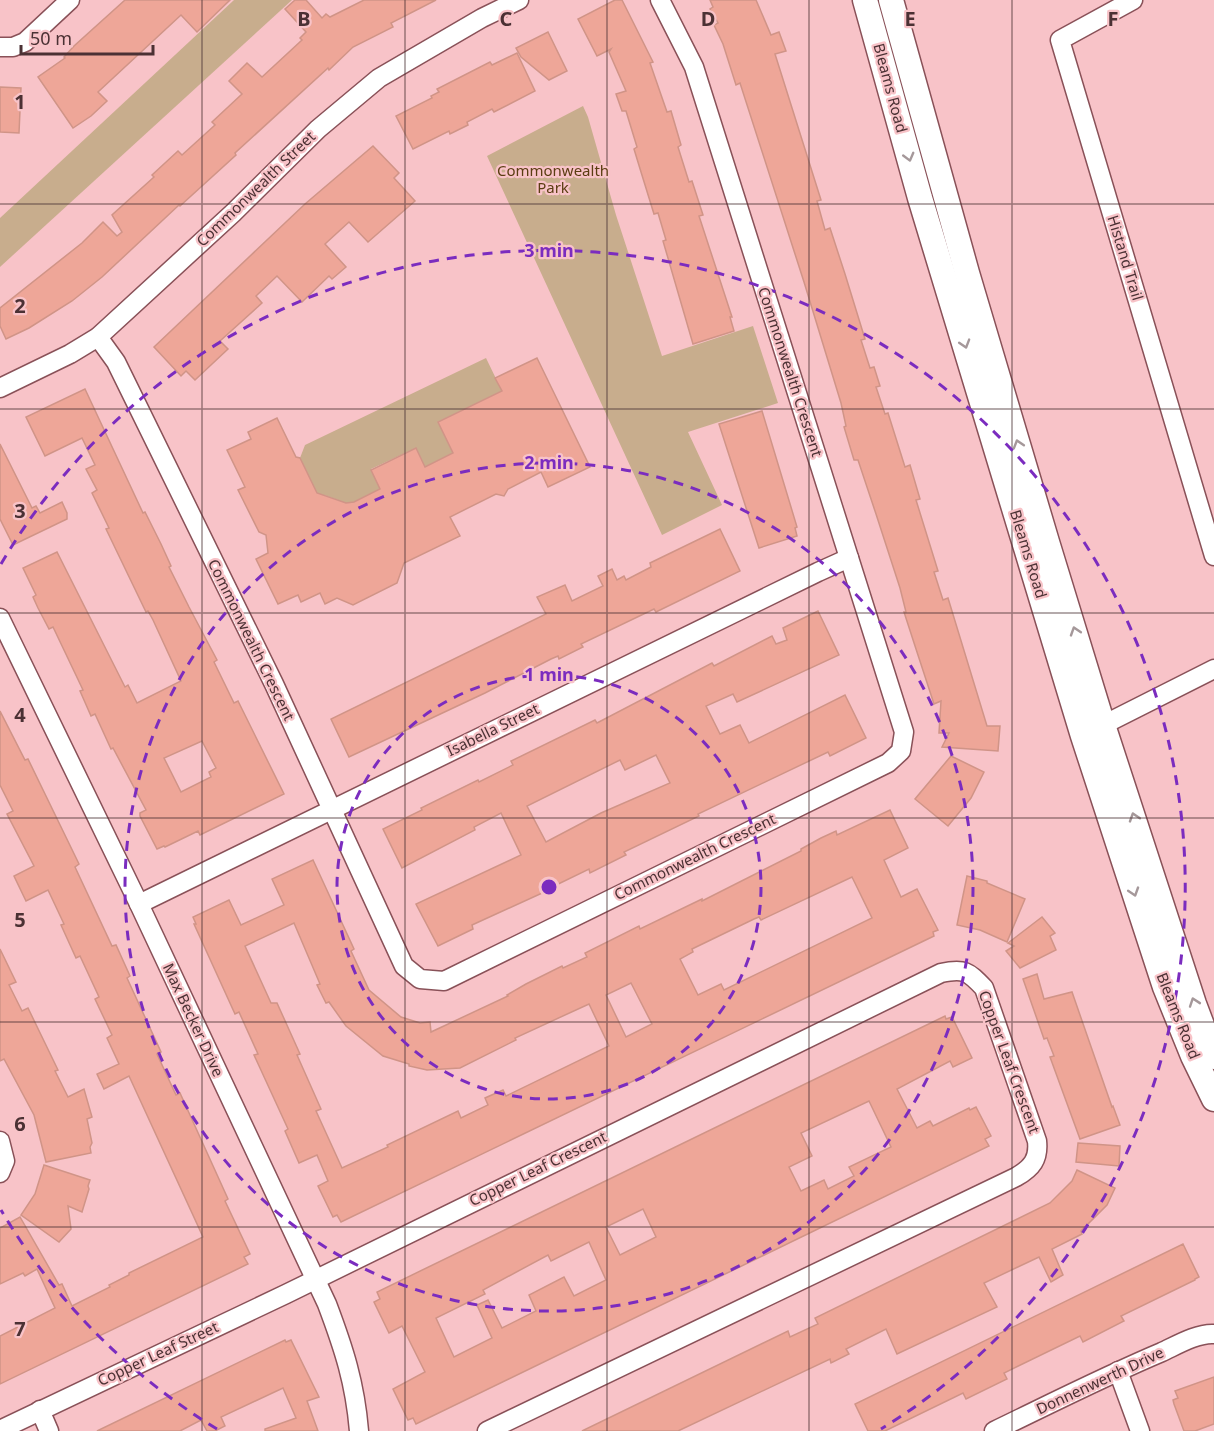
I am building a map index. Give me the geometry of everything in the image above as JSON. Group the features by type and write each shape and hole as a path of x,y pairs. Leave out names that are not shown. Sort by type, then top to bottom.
{"main road":[{"name":"Bleams Road","path":"865,0 924,209 1083,736 1165,987 1193,1056 1214,1099"},
{"name":"Bleams Road","path":"891,0 967,273 1103,724 1194,1004 1214,1057"}],"street":[{"path":"0,47 13,47 25,42 70,0"},
{"name":"Commonwealth Street","path":"0,388 99,337 233,213 318,129 380,78 482,18 519,0"},
{"name":"Commonwealth Crescent","path":"99,337 112,354 274,684 405,966 420,979 444,981 888,763 901,751 904,732 694,68 660,0"},
{"name":"Histand Trail","path":"1132,0 1060,40 1214,556"},
{"name":"Isabella Street","path":"139,904 849,558"},
{"name":"Max Becker Drive","path":"0,618 139,904 327,1304 346,1356 357,1405 359,1431"},
{"path":"1103,724 1214,669"},
{"name":"Copper Leaf Crescent","path":"315,1278 941,973 959,969 972,975 984,988 1037,1140 1038,1150 1035,1161 1028,1170 1016,1178 487,1431"},
{"path":"0,1142 4,1161 0,1173"},
{"name":"Copper Leaf Street","path":"0,1430 315,1278"},
{"name":"Donnenwerth Drive","path":"994,1431 1212,1329"},
{"path":"1118,1371 1140,1431"},
{"path":"40,1410 49,1431"}],"green space":[{"path":"234,0 292,0 0,267 0,218"},
{"name":"Commonwealth Park","path":"583,106 662,356 753,326 778,403 688,432 722,505 662,535 487,156"},
{"path":"486,358 502,391 438,422 453,453 425,467 416,448 371,469 380,489 350,504 344,503 342,508 338,500 324,495 310,502 300,481 309,477 300,458 305,445"}],"building":[{"path":"125,0 230,0 197,32 181,15 98,92 107,101 73,128 38,77 65,58 74,46"},
{"path":"295,0 306,0 322,18 326,14 330,17 364,0 436,0 391,23 393,27 353,47 102,277 72,301 29,328 6,339 0,326 0,308 82,243 103,222 117,236 122,232 112,215 154,177 152,175 178,151 182,155 215,125 212,122 242,94 229,81 247,63 262,77 302,40 300,38 306,32 285,9"},
{"path":"615,0 622,0 653,62 650,63 667,112 671,111 681,145 678,147 703,215 699,216 732,317 730,317 734,331 693,344 663,241 666,240 658,213 654,214 634,149 637,147 626,111 622,111 616,94 626,91 609,52 611,49 597,56 578,19"},
{"path":"710,0 756,0 771,35 779,32 786,51 775,54 821,200 817,201 825,230 830,228 865,339 861,340 870,368 874,367 880,386 876,387 885,414 888,413 905,467 910,465 920,499 916,500 938,571 934,572 943,600 948,598 987,726 1000,726 998,751 942,747 949,733 939,733 941,701 934,704 904,612 906,612 900,588 876,514 858,460 854,460 844,427 846,426 841,403 804,282 740,83 736,85 723,44 714,25 718,23 710,9 713,7"},
{"path":"548,32 567,71 549,80 521,57 516,48"},
{"path":"517,53 535,91 494,112 492,109 450,134 449,131 413,149 396,116 432,98 431,96 439,92 437,89 490,62 492,65"},
{"path":"0,87 21,88 19,133 0,132"},
{"path":"373,146 399,173 394,178 415,201 368,242 349,222 325,244 346,267 332,279 329,276 302,302 277,276 256,296 262,303 220,341 228,349 195,380 186,371 181,376 154,347 305,204"},
{"path":"537,358 590,467 548,487 541,472 508,489 504,496 496,494 450,517 460,536 404,563 397,583 353,605 337,598 325,604 320,593 301,602 298,595 278,604 256,559 268,553 266,535 259,532 238,490 245,487 227,450 251,439 248,432 277,418 317,493 346,503 354,502 380,489 371,470 416,448 425,467 453,453 438,422 502,391 495,378"},
{"path":"85,389 143,513 145,512 161,544 171,566 169,567 217,660 214,662 234,703 238,701 284,794 200,835 198,831 157,849 140,816 140,813 146,810 113,748 111,749 95,714 91,716 80,691 83,690 53,627 49,629 38,608 33,597 36,595 23,568 57,552 125,687 128,685 137,703 181,681 153,620 148,611 146,612 106,529 109,528 92,493 97,490 86,469 95,465 82,438 45,456 26,417","holes":["202,741 216,768 209,772 211,777 181,792 164,758"]},
{"path":"762,411 797,527 795,528 797,536 759,548 719,424"},
{"path":"0,444 32,508 36,506 40,513 62,502 67,513 67,519 13,545 0,519"},
{"path":"720,529 740,571 656,612 654,609 581,644 583,647 559,659 558,656 551,659 349,757 331,719 546,614 537,597 565,585 572,601 603,586 598,576 612,569 617,580 624,576 626,580 651,567 650,563"},
{"path":"818,611 839,655 737,702 733,694 706,706 720,734 740,725 749,743 845,695 866,738 830,756 828,752 698,814 699,816 624,852 626,855 590,873 589,869 472,925 473,929 438,946 416,904 521,855 501,813 474,827 475,830 402,868 383,829 422,810 421,808 513,765 511,761 595,720 597,723 712,663 714,666 772,636 776,644 787,640 783,628","holes":["656,755 670,783 601,813 546,842 527,806 620,760 625,770"]},
{"path":"0,711 25,760 28,759 79,864 75,867 112,946 116,945 130,976 127,978 161,1052 157,1054 176,1095 180,1093 250,1254 244,1257 248,1264 0,1384 0,1336 55,1308 37,1269 25,1276 23,1273 0,1284 0,1228 20,1217 59,1285 62,1284 72,1306 110,1287 109,1285 129,1273 203,1237 129,1076 104,1089 97,1074 119,1064 107,1038 112,1035 95,999 99,997 80,956 76,958 61,925 64,924 48,890 26,901 14,876 34,866 7,814 13,811 0,785"},
{"path":"951,756 984,772 971,798 948,826 915,799"},
{"path":"890,810 908,848 884,860 901,897 917,889 938,930 933,932 934,936 341,1222 337,1215 333,1217 318,1186 328,1181 317,1155 299,1163 285,1131 288,1129 254,1055 258,1054 239,1012 235,1014 194,924 196,924 193,917 229,900 241,925 284,905 272,879 313,860 354,949 351,951 369,990 401,1017 420,1023 430,1022 431,1032 508,996 562,966 563,968 587,957 585,953 639,926 640,929 702,899 702,901 836,831 837,835","holes":["852,877 872,918 724,990 721,984 698,995 680,959 693,952 692,949 754,919 759,917 761,920","294,923 326,1003 329,1002 346,1026 383,1056 409,1064 409,1066 427,1070 460,1068 516,1040 515,1038 589,1004 609,1046 506,1096 503,1090 485,1098 488,1105 461,1118 458,1111 342,1168 316,1111 321,1109 297,1055 300,1054 277,1003 271,1003 245,946","631,983 652,1024 626,1037 606,995"]},
{"path":"967,876 987,881 987,883 1025,899 1007,942 980,930 957,925"},
{"path":"1042,917 1055,933 1050,936 1056,950 1020,968 1006,951 1014,946 1008,943"},
{"path":"0,949 16,982 9,985 22,1011 28,1008 58,1070 55,1071 68,1097 84,1089 92,1117 87,1119 92,1143 91,1153 46,1162 34,1115 4,1059 0,1061"},
{"path":"1037,974 1044,999 1072,992 1120,1125 1080,1139 1050,1057 1054,1056 1047,1038 1044,1039 1023,979"},
{"path":"945,1016 946,1019 952,1017 972,1058 953,1067 950,1061 897,1089 917,1128 930,1121 933,1126 969,1108 970,1110 976,1107 991,1136 985,1139 989,1146 416,1424 413,1418 408,1420 393,1389 425,1372 402,1326 389,1333 374,1302 380,1299 377,1292","holes":["869,1101 891,1147 849,1167 854,1176 828,1189 824,1180 801,1191 789,1167 812,1156 801,1133","643,1209 656,1237 620,1255 606,1227","589,1242 606,1280 574,1296 564,1277 529,1295 536,1311 502,1328 488,1300 477,1305 492,1338 454,1357 436,1318 485,1294 483,1290 548,1255 551,1261"]},
{"path":"1078,1143 1120,1146 1119,1166 1076,1162"},
{"path":"44,1165 90,1180 82,1212 68,1206 71,1229 59,1242 21,1215 35,1194"},
{"path":"1077,1170 1115,1188 1107,1205 1081,1231 1082,1234 1052,1249 1063,1275 1051,1282 1039,1257 984,1283 997,1307 897,1354 886,1329 846,1349 849,1354 831,1363 830,1359 678,1431 582,1431 788,1331 790,1337 818,1324 815,1318 1050,1203 1072,1181"},
{"path":"1183,1244 1199,1277 1195,1280 1121,1316 1124,1321 1083,1342 1080,1336 1004,1373 1007,1379 966,1399 963,1393 885,1431 868,1431 855,1404"},
{"path":"285,1340 286,1342 291,1340 319,1397 307,1401 318,1431 265,1431 265,1429 296,1418 283,1388 221,1417 225,1426 215,1431 207,1431 201,1420 180,1431 97,1431"},
{"path":"1214,1377 1214,1424 1195,1431 1184,1431 1173,1400 1178,1398 1175,1391"}]}
